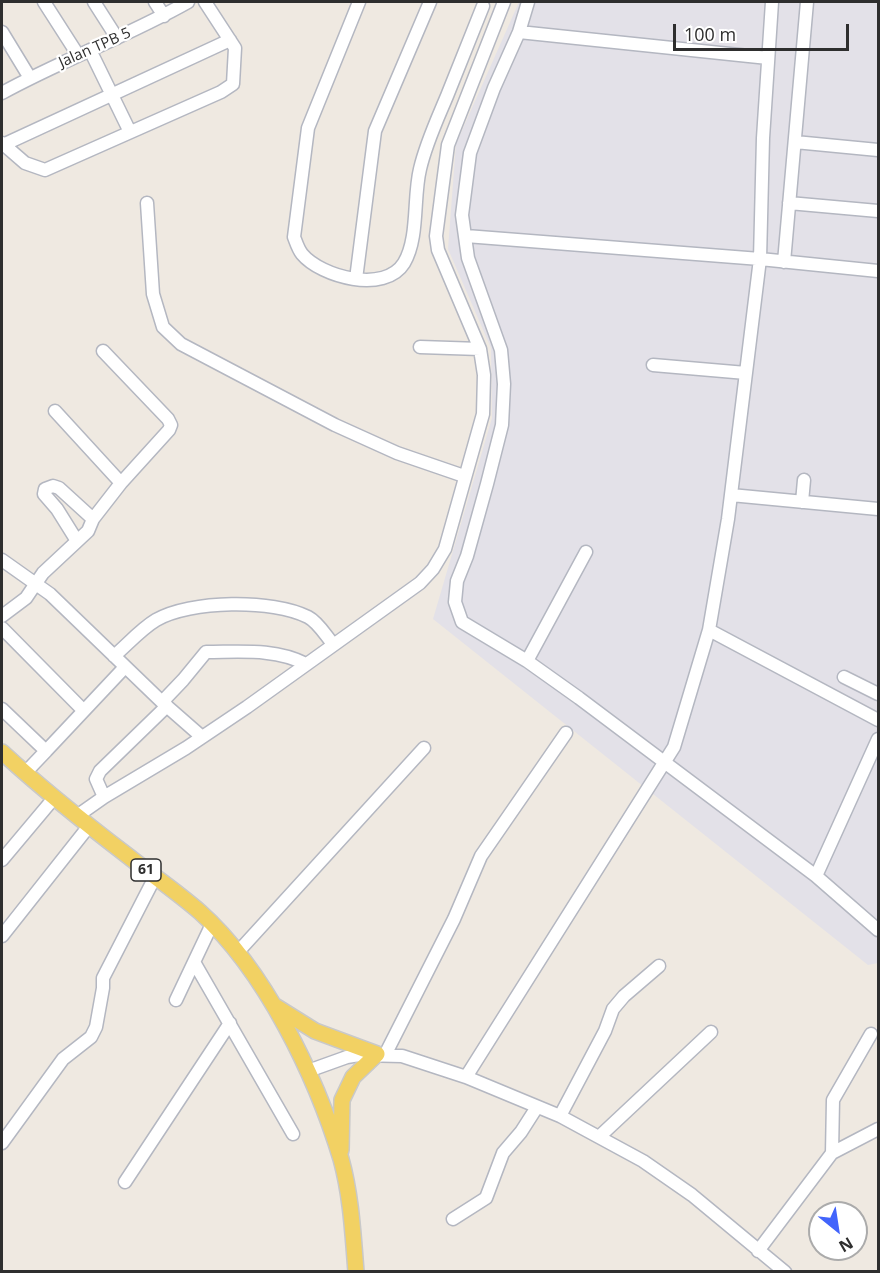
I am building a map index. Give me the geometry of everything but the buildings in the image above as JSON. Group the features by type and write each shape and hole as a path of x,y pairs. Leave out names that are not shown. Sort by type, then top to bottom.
{"main road":[{"name":"61","path":"2,752 54,798 213,924 274,1005 308,1071 341,1160 351,1214 356,1272"},
{"path":"274,1005 315,1031 381,1055"},
{"path":"341,1160 342,1100 353,1077 381,1055"}],"street":[{"path":"44,2 84,53 112,94 130,132"},
{"path":"94,2 117,38"},
{"path":"155,2 164,16"},
{"name":"Jalan TPB 5","path":"2,93 164,16 188,2"},
{"path":"205,2 230,40 235,48 233,84 221,92 45,170 25,163 2,144 230,40"},
{"path":"77,816 247,707 420,583 433,569 445,549 483,414 484,375 480,349 438,250 436,237 448,145 501,7 478,4 426,146 419,172 411,247 404,263 394,275 356,279 338,276 317,266 301,253 294,237 308,128 359,2"},
{"path":"356,279 375,131 430,2"},
{"path":"528,2 519,32 494,88 470,153 462,215 468,258 501,350 504,384 502,425 482,505 457,581 455,602 462,622 527,661 664,762 816,876 879,930"},
{"path":"466,1077 674,747 709,630 731,495 760,259 772,2"},
{"path":"784,262 807,2"},
{"path":"2,32 30,78"},
{"path":"519,32 768,58"},
{"path":"795,142 879,150"},
{"path":"147,203 153,294 163,327 181,344 335,424 397,453 464,476"},
{"path":"789,203 879,211"},
{"path":"465,237 760,259 879,271"},
{"path":"471,326 491,321"},
{"path":"420,347 480,349"},
{"path":"2,616 26,598 43,573 88,531 93,519 121,483 171,425 103,351"},
{"path":"653,365 746,373"},
{"path":"55,411 121,483"},
{"path":"802,502 804,480"},
{"path":"77,541 57,509 44,494 45,489 53,486 59,488 93,519"},
{"path":"731,495 879,509"},
{"path":"527,661 586,552"},
{"path":"2,560 50,594 164,704 202,737"},
{"path":"114,656 156,621 173,612 199,607 255,604 290,610 311,618 333,644"},
{"path":"2,628 83,710"},
{"path":"709,630 879,720"},
{"path":"104,797 96,779 99,771 164,704 206,652 270,652 291,656 306,664"},
{"path":"25,774 125,667"},
{"path":"844,677 879,694"},
{"path":"2,709 46,751"},
{"path":"381,1055 454,919 481,856 566,734"},
{"path":"816,876 879,739"},
{"path":"237,953 424,748"},
{"path":"2,860 54,798"},
{"path":"2,936 89,826"},
{"path":"2,1143 63,1059 91,1037 96,1027 103,978 155,877"},
{"path":"176,1000 213,924"},
{"path":"194,962 293,1134"},
{"path":"560,1116 605,1031 613,1009 624,996 659,966"},
{"path":"125,1182 230,1023"},
{"path":"600,1136 711,1032"},
{"path":"832,1154 833,1100 871,1034"},
{"path":"308,1071 347,1057 402,1056 466,1077 560,1116 643,1161 692,1195 785,1272"},
{"path":"453,1219 486,1198 503,1153 521,1132 537,1107"},
{"path":"759,1251 832,1154 879,1129"}],"shaded area":[{"path":"519,2 878,2 878,963 868,965 433,619 492,418 491,348 448,249 456,144"}]}
